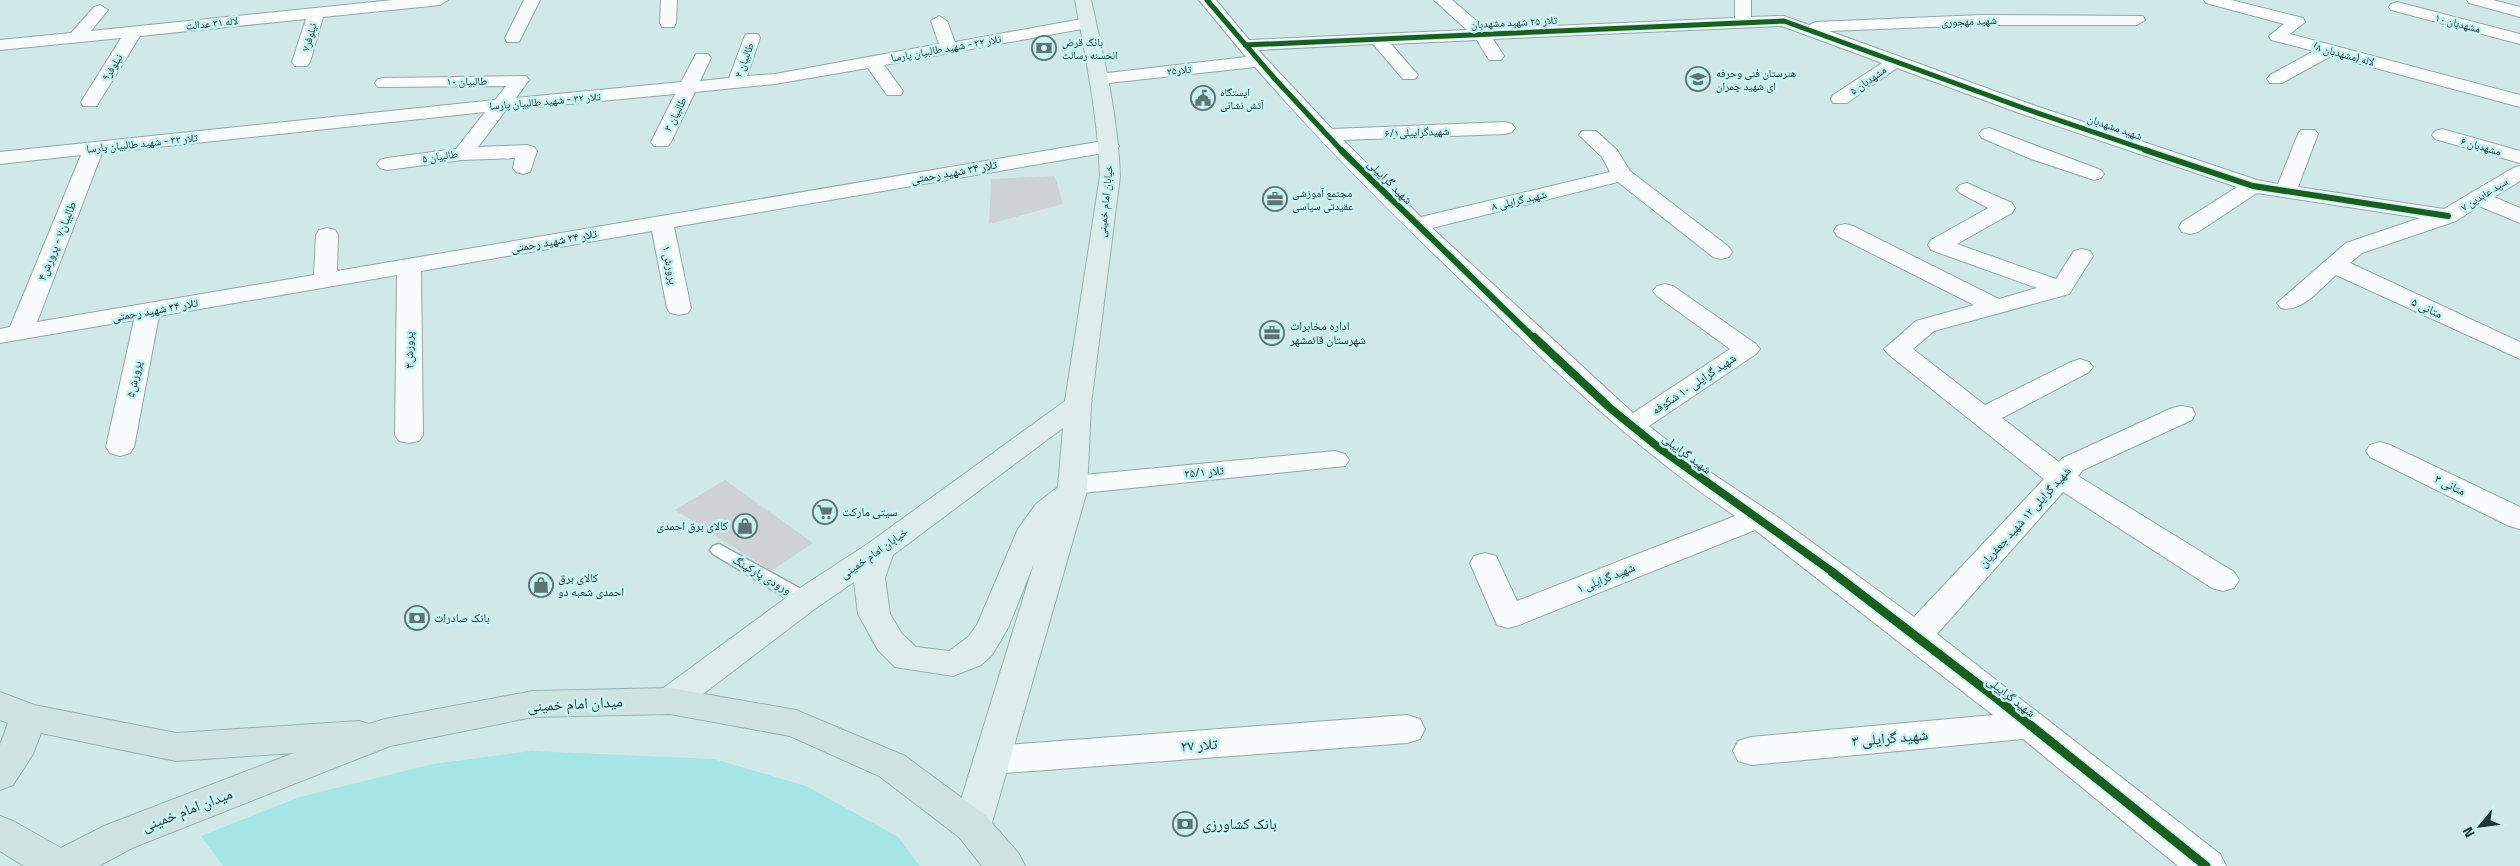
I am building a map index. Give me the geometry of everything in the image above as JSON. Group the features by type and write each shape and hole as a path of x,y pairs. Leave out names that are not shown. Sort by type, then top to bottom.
{"highway":[{"name":"میدان امام خمینی","path":"63,866 118,837 385,733 533,704 670,701 796,724 892,766 972,826 1006,866"},
{"path":"0,775 20,744 14,711 176,746 385,733"},
{"path":"0,832 57,866"}],"main road":[{"name":"خیابان امام خمینی","path":"972,826 1072,488 1078,404 1110,176 1109,146 1099,79 1082,0"},
{"name":"خیابان امام خمینی","path":"670,701 805,600 880,550 1078,404"},
{"path":"880,550 869,578 874,614 890,642 906,658 953,664 969,656 980,646 992,628 1033,529 1046,511 1072,488"}],"street":[{"path":"513,38 532,0"},
{"path":"668,24 669,0"},
{"name":"شهید گراییلی","path":"1207,0 1252,53 1328,135 1416,225 1583,383 1680,466 1758,518 1915,637 2030,725 2206,866"},
{"path":"1445,2 1471,0"},
{"path":"1743,0 1743,23"},
{"name":"لاله (مشهدبان ۸)","path":"2212,0 2297,22 2277,36 2520,101"},
{"path":"2475,0 2520,12"},
{"name":"لاله ۳۱ عدالت","path":"0,45 431,1"},
{"path":"1445,2 1482,34 1495,56"},
{"path":"1962,5 1981,20"},
{"name":"شهید مهجوری","path":"1793,24 1981,20 2131,25 2145,5"},
{"name":"مشهدبان ۱۰","path":"2397,7 2520,39"},
{"path":"76,37 100,10"},
{"name":"نیلوفر۷","path":"301,62 316,12"},
{"path":"939,21 949,48"},
{"name":"تلار ۳۲ - شهید طالبیان پارسا","path":"0,158 502,105 775,79 1087,23"},
{"name":"تلار ۲۵ شهید مشهدبان","path":"1252,53 1378,39 1743,23 1793,24"},
{"name":"شهید مشهدبان","path":"1793,24 2253,186 2448,216"},
{"name":"نیلوفر۹","path":"90,102 134,31"},
{"name":"طالبیان ۴","path":"736,83 752,38"},
{"path":"1378,39 1408,75"},
{"path":"2276,79 2329,50"},
{"name":"تلار۲۵","path":"1099,79 1252,53"},
{"name":"طالبیان ۳","path":"661,142 702,58"},
{"path":"872,61 894,91"},
{"name":"مشهدبان ۵","path":"1840,100 1896,61"},
{"path":"603,95 610,75"},
{"name":"طالبیان ۱۰","path":"384,83 520,80 502,105"},
{"name":"طالبیان ۵","path":"387,164 462,154 502,105"},
{"name":"شهیدگراییلی۶/۱","path":"1328,135 1505,128"},
{"path":"1990,134 2038,155 2094,174"},
{"path":"2286,191 2308,134"},
{"name":"مشهدبان ۶","path":"2442,134 2520,157"},
{"path":"1589,135 1610,154 1622,176 1721,252"},
{"path":"2038,155 2114,138"},
{"name":"تلار ۳۴ شهید رحمتی","path":"10,334 1109,146"},
{"name":"طالبیان۷ - پرورش۴","path":"10,334 94,148"},
{"path":"462,154 527,151 522,168"},
{"name":"سید عابدین ۷","path":"2289,303 2354,248 2448,216 2520,172"},
{"name":"شهید گرایلی ۸","path":"1416,225 1622,176"},
{"path":"2190,227 2253,186"},
{"path":"1967,189 2004,208 1940,244 2061,288"},
{"path":"2477,198 2520,216"},
{"name":"پرورش ۱","path":"662,223 679,308"},
{"path":"1845,231 1995,306"},
{"path":"326,280 327,235"},
{"path":"2082,256 2061,288 1924,326 1897,349 2061,478 2223,580"},
{"name":"متانی ۵","path":"2334,265 2520,351"},
{"name":"پرورش۳","path":"409,434 410,266"},
{"name":"شهید گرایلی ۱۰ شکوفه","path":"1633,425 1747,349 1665,291"},
{"name":"پرورش۵","path":"120,446 148,311"},
{"path":"1983,417 2080,367"},
{"name":"شهید گرایلی ۱۲ شهید جعفریان","path":"1915,637 2073,464 2182,414"},
{"name":"متانی ۳","path":"2380,451 2520,519"},
{"name":"تلار ۲۵/۱","path":"1072,488 1335,460"},
{"name":"شهید گرایلی ۱","path":"1485,563 1508,617 1758,518"},
{"name":"شهید گرایلی ۳","path":"1751,751 2030,725"},
{"name":"تلار ۲۷","path":"992,760 1407,729"}],"lane":[{"name":"ورودی پارکینگ","path":"719,550 805,600"}],"shaded area":[{"path":"531,751 714,759 806,786 898,837 920,866 223,866 201,836 300,797 433,764"}],"building":[{"path":"1055,176 1063,204 989,224 991,179"},
{"name":"کالای برق احمدی","path":"725,480 813,543 771,571 675,510"}],"cycle path":[{"path":"1207,0 1275,79 1347,156 1459,266 1610,408 1682,466 1769,525 1888,614 2206,866"},
{"path":"1245,45 1784,21 2026,109 2253,186 2448,216"}],"place":[{"name":"بانک قرض الحسنه رسالت","path":"1044,48"},
{"name":"هنرستان فنی وحرفه ای شهید چمران","path":"1698,79"},
{"name":"ایستگاه آتش نشانی","path":"1203,98"},
{"name":"مجتمع آموزشی عقیدتی سیاسی","path":"1275,199"},
{"name":"اداره مخابرات شهرستان قائمشهر","path":"1272,333"},
{"name":"سیتی مارکت","path":"825,512"},
{"name":"کالای برق احمدی","path":"745,526"},
{"name":"کالای برق احمدی شعبه دو","path":"541,585"},
{"name":"بانک صادرات","path":"417,618"},
{"name":"بانک کشاورزی","path":"1185,824"}]}
